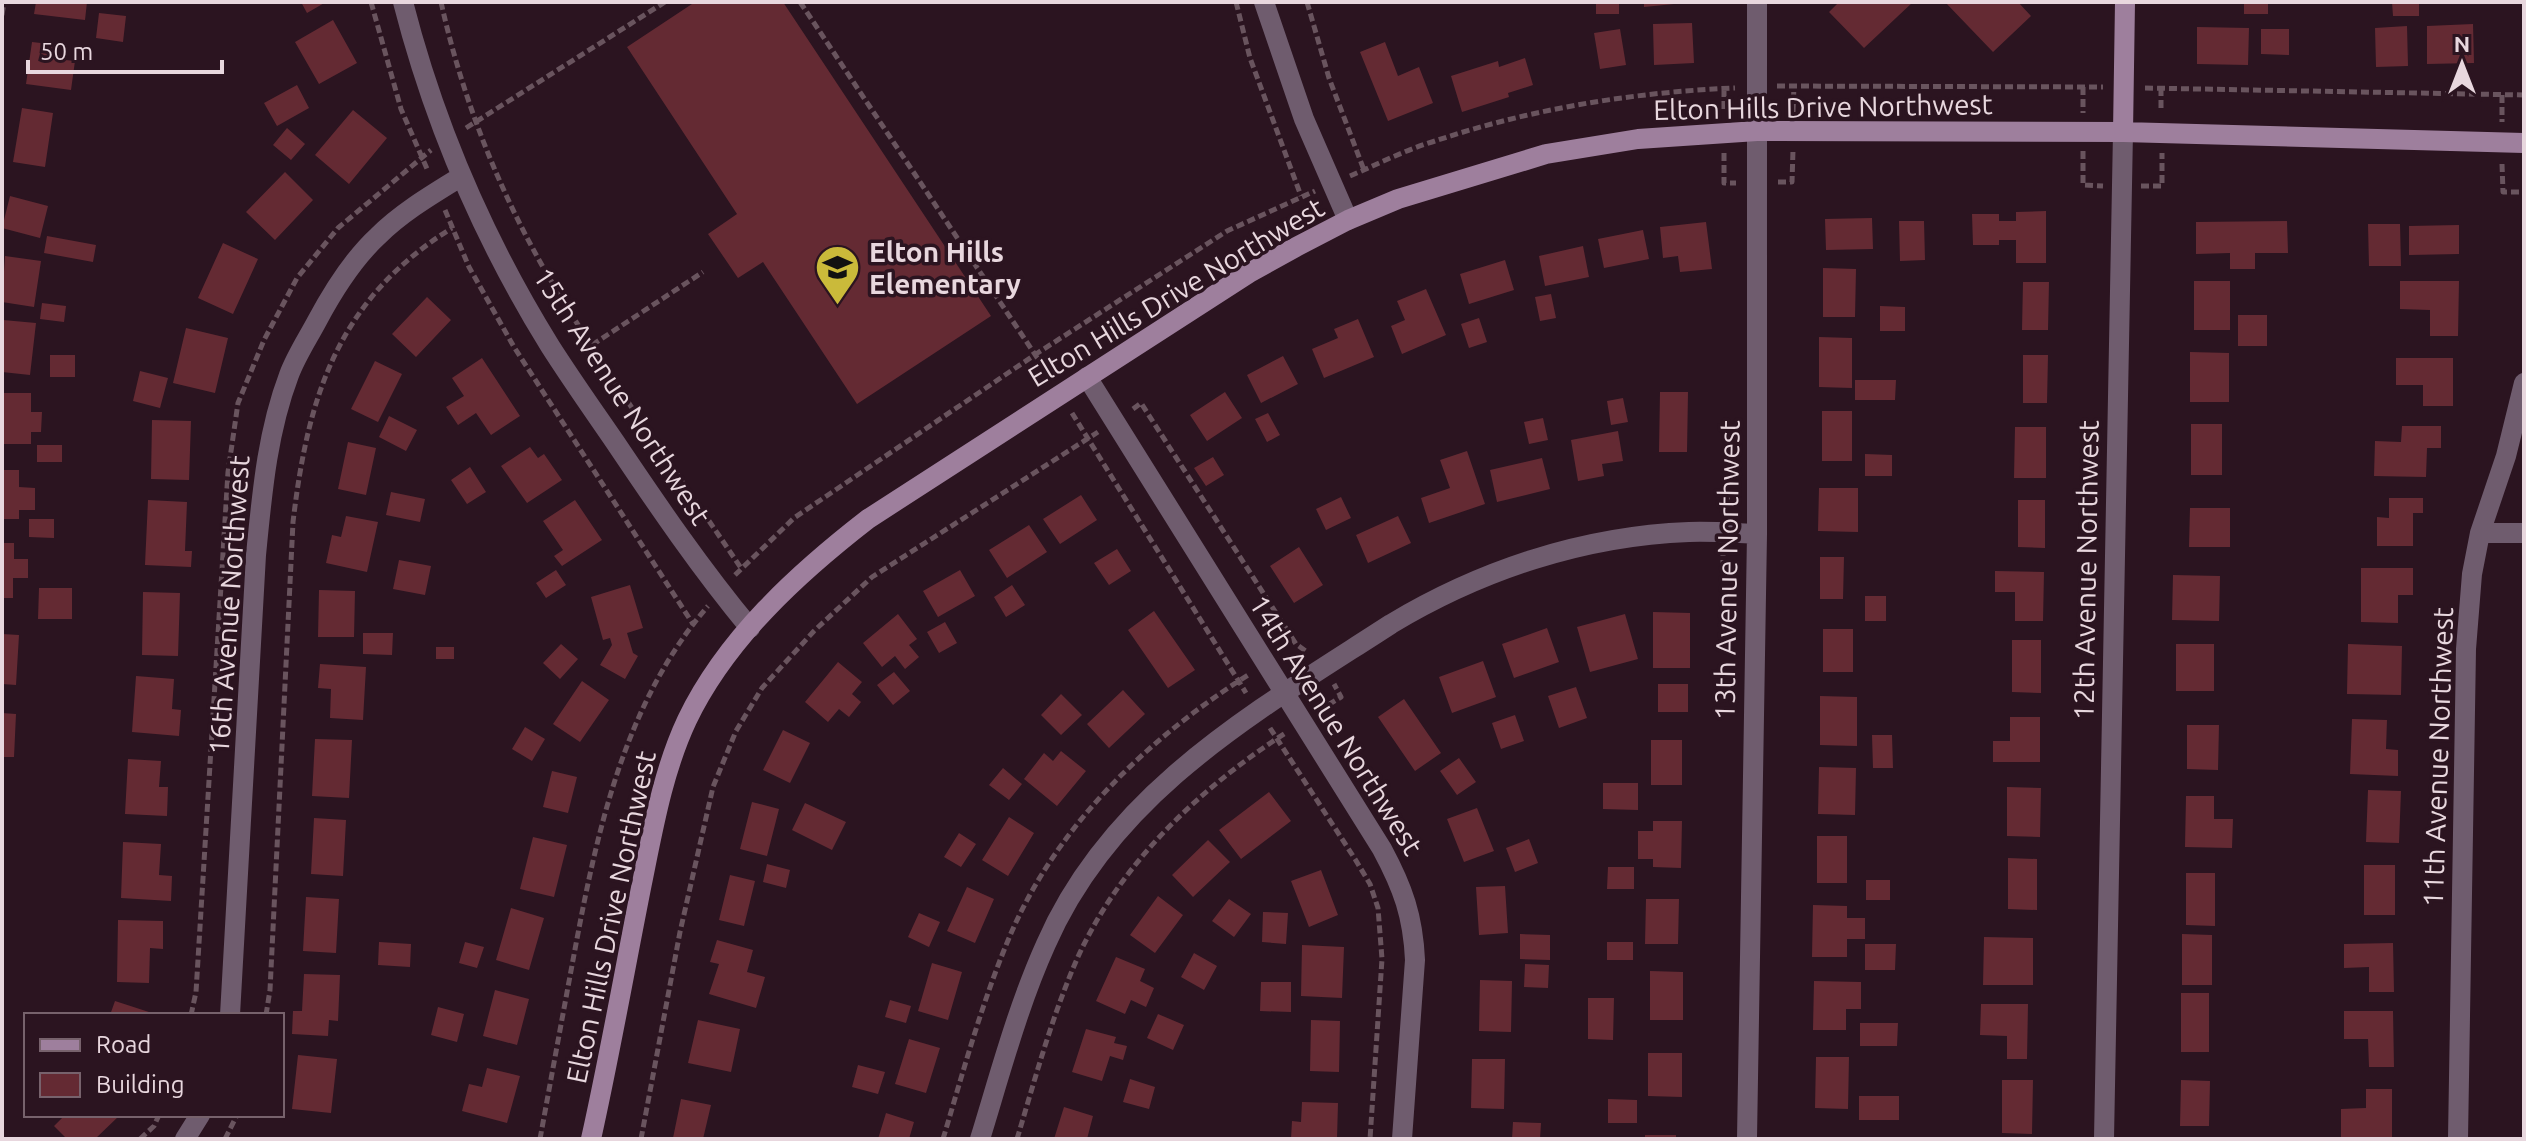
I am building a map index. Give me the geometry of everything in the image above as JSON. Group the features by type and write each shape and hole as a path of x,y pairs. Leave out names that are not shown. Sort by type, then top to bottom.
{"main road":[{"name":"12th Avenue Northwest","path":"2123,132 2125,2"},
{"name":"Elton Hills Drive Northwest","path":"591,1139 648,853 671,760 687,720 715,671 750,628 796,579 868,519 1249,273 1348,220 1450,181 1546,154 1638,139 1757,131 2123,132 2524,143"}],"street":[{"name":"15th Avenue Northwest","path":"403,2 431,95 462,176 489,235 550,346 681,541 750,628"},
{"path":"1264,2 1304,119 1348,220"},
{"name":"13th Avenue Northwest","path":"1747,1139 1757,534 1757,2"},
{"name":"12th Avenue Northwest","path":"2104,1139 2123,132"},
{"name":"16th Avenue Northwest","path":"230,1013 256,555 261,497 277,412 290,372 329,300 352,267 377,236 413,207 462,176"},
{"name":"14th Avenue Northwest","path":"1087,377 1382,849 1408,903 1415,960 1402,1139"},
{"name":"11th Avenue Northwest","path":"2458,1139 2466,649 2472,574 2480,533 2506,456 2524,383"},
{"path":"980,1139 1041,954 1073,892 1125,821 1199,753 1285,693 1420,606 1453,589 1523,562 1601,542 1691,532 1757,534"},
{"path":"2480,533 2524,533"},
{"path":"185,1139 199,1117"}],"path":[{"path":"2,15 4,2"},
{"path":"371,2 401,109 421,156"},
{"path":"441,2 476,122 525,234 555,288 741,568 794,518 1036,354 1227,231 1301,196 1250,58 1236,2"},
{"path":"476,122 665,2"},
{"path":"800,2 1036,354"},
{"path":"1307,2 1329,78 1364,170 1386,158 1436,140 1513,119 1642,94 1724,88"},
{"path":"1794,85 2083,87"},
{"path":"2161,88 2524,95"},
{"path":"2503,192 2524,192"},
{"path":"266,1013 270,990 293,522 303,450 328,363 355,318 393,273 421,248 452,228 469,267 514,347 693,624 653,685 633,729 593,855 540,1139"},
{"path":"592,345 703,272"},
{"path":"1141,403 1296,644"},
{"path":"641,1139 680,932 713,787 736,731 762,688 814,631 872,577 1088,438 1238,681"},
{"path":"1017,1139 1066,986 1110,900 1151,844 1232,771 1277,738 1363,871 1378,908 1382,959 1370,1139"},
{"path":"140,1139 154,1126 158,1117"},
{"path":"225,1139 236,1117"}],"building":[{"path":"36,2 87,2 85,20 34,14"},
{"path":"301,2 326,2 307,13"},
{"name":"Elton Hills Elementary","path":"695,2 783,2 991,316 857,404 763,262 738,278 708,234 737,214 627,47"},
{"path":"1596,2 1619,2 1619,14 1596,14"},
{"path":"1644,2 1674,2 1674,4 1644,7"},
{"path":"1839,2 1913,2 1864,48 1829,12"},
{"path":"1945,2 2018,2 2031,16 1993,52"},
{"path":"2244,2 2268,2 2268,14 2244,14"},
{"path":"2392,2 2419,2 2419,16 2393,16"},
{"path":"99,13 126,16 123,42 96,38"},
{"path":"333,20 357,63 319,84 295,42"},
{"path":"1692,23 1694,63 1654,65 1653,24"},
{"path":"2473,24 2474,63 2427,64 2427,26"},
{"path":"2407,26 2408,66 2376,67 2375,28"},
{"path":"2197,27 2249,28 2248,65 2197,64"},
{"path":"1620,29 1626,65 1600,69 1594,33"},
{"path":"2261,29 2289,29 2289,55 2261,54"},
{"path":"32,42 58,45 56,59 75,61 71,90 26,84"},
{"path":"1385,42 1398,76 1419,67 1433,103 1388,121 1360,52"},
{"path":"1525,58 1533,85 1508,93 1509,97 1462,112 1451,76 1498,61 1499,67"},
{"path":"297,85 309,108 277,126 264,103"},
{"path":"22,108 53,113 45,167 13,162"},
{"path":"353,110 387,138 349,184 315,155"},
{"path":"287,128 305,144 291,160 273,145"},
{"path":"285,172 313,200 275,240 246,212"},
{"path":"10,196 48,206 40,238 2,228"},
{"path":"2046,211 2046,263 2016,263 2016,240 1999,240 1999,245 1973,245 1972,214 1999,214 1999,221 2016,221 2016,212"},
{"path":"1872,218 1873,249 1826,250 1825,219"},
{"path":"1899,221 1924,221 1925,260 1900,261"},
{"path":"2287,221 2288,253 2255,253 2255,269 2230,269 2230,253 2196,254 2196,222"},
{"path":"1706,222 1712,269 1680,272 1678,256 1663,258 1660,227"},
{"path":"2368,224 2400,224 2401,266 2369,266"},
{"path":"2459,225 2459,254 2409,255 2409,226"},
{"path":"1643,230 1649,259 1604,268 1598,239"},
{"path":"47,236 96,245 93,262 44,253"},
{"path":"223,243 258,259 233,314 198,298"},
{"path":"1583,246 1589,277 1545,286 1539,256"},
{"path":"5,256 41,261 34,307 2,302"},
{"path":"1505,260 1514,290 1469,304 1460,274"},
{"path":"1823,268 1856,269 1855,317 1823,317"},
{"path":"2194,281 2230,281 2230,330 2194,330"},
{"path":"2400,281 2459,281 2458,336 2430,336 2430,310 2400,309"},
{"path":"2023,282 2049,282 2048,330 2022,330"},
{"path":"1426,289 1446,335 1402,354 1391,326 1405,320 1397,301"},
{"path":"1551,294 1556,318 1540,321 1535,297"},
{"path":"427,297 451,320 416,357 392,334"},
{"path":"42,303 66,306 64,322 40,319"},
{"path":"1880,306 1905,307 1905,331 1880,331"},
{"path":"2238,315 2267,315 2267,346 2238,346"},
{"path":"1479,318 1487,342 1469,348 1461,324"},
{"path":"1358,319 1374,357 1324,378 1312,349 1338,338 1334,329"},
{"path":"3,320 36,323 30,375 2,372"},
{"path":"186,328 228,338 215,393 173,383"},
{"path":"1819,337 1852,338 1852,388 1819,387"},
{"path":"2190,352 2229,353 2229,402 2190,402"},
{"path":"50,355 75,355 75,377 50,377"},
{"path":"2023,355 2048,355 2047,403 2023,403"},
{"path":"1283,356 1298,384 1261,403 1247,375"},
{"path":"482,358 520,416 491,435 476,413 458,425 446,407 464,396 452,378"},
{"path":"2396,358 2453,358 2453,406 2423,406 2423,385 2396,385"},
{"path":"375,361 402,374 378,422 351,409"},
{"path":"140,371 168,378 160,408 133,401"},
{"path":"1855,380 1896,380 1895,400 1855,400"},
{"path":"1225,392 1242,418 1207,441 1190,415"},
{"path":"1660,392 1688,392 1687,452 1659,452"},
{"path":"2,393 31,393 31,412 42,412 41,432 31,432 31,444 2,444"},
{"path":"1623,398 1628,422 1611,425 1607,401"},
{"path":"1822,411 1852,411 1852,461 1822,461"},
{"path":"1268,413 1280,435 1267,442 1255,419"},
{"path":"389,416 417,430 406,451 379,437"},
{"path":"1543,418 1548,440 1529,444 1524,422"},
{"path":"152,420 191,421 189,480 151,479"},
{"path":"2191,424 2222,424 2222,475 2191,475"},
{"path":"2402,426 2441,426 2441,448 2427,448 2426,477 2374,476 2375,441 2401,442"},
{"path":"2015,427 2046,427 2046,478 2014,478"},
{"path":"1618,431 1623,461 1602,464 1604,476 1578,481 1571,440"},
{"path":"348,442 376,448 366,495 338,489"},
{"path":"37,445 62,445 62,462 37,462"},
{"path":"530,447 538,458 544,454 562,480 527,503 501,466"},
{"path":"1467,451 1485,504 1429,523 1421,498 1450,488 1440,460"},
{"path":"1865,454 1892,455 1892,476 1865,476"},
{"path":"1213,457 1224,475 1206,486 1194,468"},
{"path":"1542,458 1550,489 1497,502 1490,470"},
{"path":"470,467 486,492 467,504 451,480"},
{"path":"2,470 19,470 19,487 35,488 35,510 19,510 19,519 2,519"},
{"path":"1819,488 1858,488 1858,532 1818,531"},
{"path":"391,492 425,499 420,522 386,515"},
{"path":"1081,495 1097,520 1060,544 1043,519"},
{"path":"1341,497 1351,518 1326,530 1316,509"},
{"path":"2389,498 2423,498 2423,513 2413,513 2413,546 2377,546 2377,517 2389,518"},
{"path":"148,500 187,502 185,551 192,551 191,567 145,565"},
{"path":"575,500 602,540 562,566 554,556 563,550 543,521"},
{"path":"2018,500 2045,500 2045,548 2018,547"},
{"path":"2190,508 2230,508 2230,547 2189,547"},
{"path":"346,516 378,522 367,572 326,563 332,535 341,537"},
{"path":"1398,516 1411,543 1368,563 1356,535"},
{"path":"29,519 54,519 54,538 29,537"},
{"path":"1029,525 1047,552 1007,578 989,550"},
{"path":"2,543 14,543 14,559 28,559 28,578 13,578 13,598 2,598"},
{"path":"1299,547 1323,585 1294,603 1270,566"},
{"path":"1117,549 1131,571 1109,585 1094,563"},
{"path":"1820,557 1844,557 1843,599 1820,599"},
{"path":"399,560 431,566 425,595 393,589"},
{"path":"2361,568 2413,568 2413,595 2398,595 2398,623 2361,622"},
{"path":"556,570 566,585 546,598 536,583"},
{"path":"960,570 975,596 938,617 923,591"},
{"path":"1995,571 2044,572 2043,621 2015,621 2015,592 1995,592"},
{"path":"2173,575 2220,576 2219,621 2172,620"},
{"path":"630,585 643,628 627,633 633,653 638,656 625,679 600,665 612,645 610,638 603,640 591,597"},
{"path":"1012,585 1025,605 1006,617 994,597"},
{"path":"39,588 72,588 72,619 38,619"},
{"path":"319,590 355,591 354,637 318,637"},
{"path":"143,592 180,593 178,656 142,655"},
{"path":"1865,596 1886,596 1886,621 1865,621"},
{"path":"1154,611 1195,670 1168,688 1128,630"},
{"path":"1653,612 1690,613 1690,668 1653,668"},
{"path":"898,614 917,639 909,645 919,657 905,669 895,656 882,667 863,643"},
{"path":"1625,614 1638,659 1590,672 1577,627"},
{"path":"945,622 957,643 939,653 927,632"},
{"path":"1547,628 1559,662 1514,678 1502,644"},
{"path":"1823,629 1853,629 1853,672 1823,672"},
{"path":"363,633 393,633 392,655 363,654"},
{"path":"2,634 19,635 16,685 2,684"},
{"path":"2012,640 2041,640 2041,693 2012,692"},
{"path":"561,644 578,659 560,679 543,663"},
{"path":"2176,644 2214,644 2214,691 2176,691"},
{"path":"2348,644 2402,646 2401,695 2347,694"},
{"path":"436,647 454,647 454,659 436,659"},
{"path":"1483,661 1496,697 1452,713 1439,677"},
{"path":"838,662 862,682 852,694 861,702 849,717 839,709 828,722 805,702"},
{"path":"320,664 366,667 363,720 330,718 331,689 318,688"},
{"path":"894,672 910,691 893,705 877,685"},
{"path":"136,676 174,679 172,709 181,710 179,736 132,732"},
{"path":"582,681 609,700 580,742 553,724"},
{"path":"1658,684 1688,684 1688,712 1658,712"},
{"path":"1576,687 1587,718 1559,728 1548,696"},
{"path":"1123,690 1145,714 1109,748 1087,724"},
{"path":"1061,694 1082,715 1061,735 1041,715"},
{"path":"1820,696 1857,697 1857,746 1820,745"},
{"path":"1404,699 1441,753 1415,771 1378,717"},
{"path":"2,713 16,714 14,757 2,757"},
{"path":"1515,715 1524,741 1501,749 1492,723"},
{"path":"2010,717 2040,717 2040,762 1993,762 1993,741 2010,741"},
{"path":"2352,719 2387,720 2386,749 2398,750 2398,776 2350,774"},
{"path":"2187,725 2219,725 2218,770 2187,769"},
{"path":"525,727 545,739 532,761 512,749"},
{"path":"783,730 810,743 790,783 763,770"},
{"path":"1872,735 1892,735 1893,768 1873,768"},
{"path":"315,739 352,740 349,798 312,796"},
{"path":"1651,740 1682,740 1682,785 1651,785"},
{"path":"1061,751 1086,771 1057,806 1024,779 1044,753 1053,761"},
{"path":"1459,758 1476,782 1457,795 1440,771"},
{"path":"128,759 161,761 159,787 168,787 167,816 125,814"},
{"path":"1819,767 1856,768 1855,815 1818,814"},
{"path":"1003,768 1022,784 1009,800 989,785"},
{"path":"552,771 577,777 568,813 543,807"},
{"path":"1603,783 1638,783 1638,810 1603,809"},
{"path":"2007,787 2041,788 2040,837 2007,836"},
{"path":"2368,790 2401,791 2399,843 2366,842"},
{"path":"1269,792 1291,821 1241,859 1219,830"},
{"path":"2186,796 2214,796 2214,819 2233,819 2232,848 2185,847"},
{"path":"752,802 779,809 767,856 740,849"},
{"path":"805,803 846,822 832,850 792,830"},
{"path":"1477,808 1494,851 1464,862 1447,819"},
{"path":"1009,817 1034,833 1008,876 982,860"},
{"path":"314,818 346,820 343,876 311,874"},
{"path":"1653,821 1682,821 1681,868 1653,867 1653,859 1638,859 1638,831 1653,831"},
{"path":"959,833 976,844 961,867 944,857"},
{"path":"1817,836 1847,836 1847,883 1817,883"},
{"path":"533,837 567,845 554,897 520,889"},
{"path":"1529,839 1538,863 1515,872 1506,848"},
{"path":"1208,840 1230,862 1193,897 1172,875"},
{"path":"123,842 161,844 159,875 172,876 171,901 121,898"},
{"path":"2008,858 2037,859 2037,910 2008,909"},
{"path":"767,864 790,870 786,888 763,882"},
{"path":"2364,865 2395,865 2395,915 2364,915"},
{"path":"1608,867 1634,867 1634,889 1607,889"},
{"path":"1321,870 1338,915 1309,927 1291,881"},
{"path":"2186,873 2215,873 2215,926 2186,925"},
{"path":"730,875 755,881 744,926 719,920"},
{"path":"1866,880 1890,880 1890,900 1866,900"},
{"path":"1505,886 1508,933 1479,935 1476,887"},
{"path":"967,887 994,899 975,943 947,931"},
{"path":"1158,896 1183,915 1155,953 1130,935"},
{"path":"306,897 339,899 336,953 303,951"},
{"path":"1229,899 1251,914 1234,937 1212,921"},
{"path":"1646,899 1679,899 1678,944 1645,944"},
{"path":"1813,905 1847,906 1847,918 1865,918 1865,939 1847,939 1847,957 1812,957"},
{"path":"511,908 544,918 529,970 496,960"},
{"path":"1263,912 1288,913 1286,944 1262,942"},
{"path":"919,913 940,922 929,947 908,937"},
{"path":"118,920 163,921 163,949 150,948 149,983 117,982"},
{"path":"1520,934 1550,935 1550,960 1520,959"},
{"path":"2182,934 2212,935 2212,985 2182,985"},
{"path":"1984,937 2033,938 2033,985 1983,985"},
{"path":"717,940 753,950 747,972 765,977 756,1008 709,994 719,964 710,962"},
{"path":"379,942 411,944 410,967 378,965"},
{"path":"465,942 484,947 477,968 459,963"},
{"path":"1607,942 1633,942 1633,960 1607,960"},
{"path":"2393,943 2394,992 2369,992 2369,967 2344,968 2344,944"},
{"path":"1865,944 1896,944 1895,970 1865,970"},
{"path":"1302,945 1344,947 1342,998 1301,996"},
{"path":"1194,953 1217,966 1204,990 1181,977"},
{"path":"1116,957 1145,969 1140,981 1154,988 1146,1007 1131,1000 1125,1014 1096,1001"},
{"path":"932,963 962,972 948,1020 918,1011"},
{"path":"1525,964 1549,965 1548,988 1524,987"},
{"path":"1650,971 1683,972 1683,1020 1650,1020"},
{"path":"304,974 340,975 338,1021 329,1020 328,1036 292,1034 293,1011 302,1011"},
{"path":"1480,980 1512,981 1511,1032 1479,1031"},
{"path":"1814,981 1861,982 1861,1009 1846,1009 1846,1030 1813,1030"},
{"path":"1261,982 1291,982 1291,1012 1260,1011"},
{"path":"495,990 529,999 517,1045 483,1036"},
{"path":"2181,993 2209,993 2209,1052 2181,1052"},
{"path":"1588,998 1614,998 1613,1040 1588,1039"},
{"path":"890,1000 911,1006 906,1023 885,1017"},
{"path":"115,1001 152,1013 111,1013"},
{"path":"1981,1004 2028,1004 2027,1059 2007,1059 2007,1036 1980,1035"},
{"path":"438,1007 464,1014 457,1042 431,1035"},
{"path":"2344,1011 2393,1011 2394,1067 2369,1067 2368,1039 2344,1039"},
{"path":"1158,1014 1184,1025 1173,1050 1147,1038"},
{"path":"698,1020 740,1029 731,1072 688,1063"},
{"path":"1311,1020 1340,1021 1339,1072 1310,1071"},
{"path":"1860,1023 1898,1023 1897,1046 1860,1046"},
{"path":"1086,1029 1116,1037 1114,1043 1127,1046 1123,1060 1110,1056 1102,1081 1072,1072"},
{"path":"909,1039 940,1048 926,1093 895,1084"},
{"path":"1648,1053 1682,1053 1682,1097 1648,1096"},
{"path":"298,1055 337,1059 331,1113 292,1109"},
{"path":"1816,1057 1849,1057 1848,1109 1815,1108"},
{"path":"1472,1059 1505,1059 1504,1109 1471,1108"},
{"path":"858,1065 885,1072 878,1094 852,1087"},
{"path":"487,1068 520,1076 507,1123 462,1111 469,1084 482,1087"},
{"path":"1130,1079 1155,1087 1149,1109 1123,1102"},
{"path":"2002,1080 2033,1080 2032,1134 2002,1133"},
{"path":"2181,1080 2210,1081 2209,1126 2180,1126"},
{"path":"2366,1089 2392,1089 2392,1139 2341,1139 2341,1109 2366,1108"},
{"path":"1859,1096 1899,1096 1899,1120 1859,1120"},
{"path":"681,1099 711,1105 703,1139 673,1138"},
{"path":"1608,1099 1637,1100 1637,1123 1608,1123"},
{"path":"1302,1102 1338,1103 1337,1139 1291,1139 1292,1121 1301,1122"},
{"path":"1064,1107 1093,1116 1087,1139 1054,1139"},
{"path":"886,1113 914,1122 909,1139 878,1139"},
{"path":"63,1117 118,1117 95,1139 67,1139 54,1126"},
{"path":"1513,1122 1541,1123 1540,1139 1512,1139"},
{"path":"1645,1135 1676,1135 1676,1139 1645,1139"}],"place":[{"name":"Elton Hills Elementary","path":"838,307"}]}
